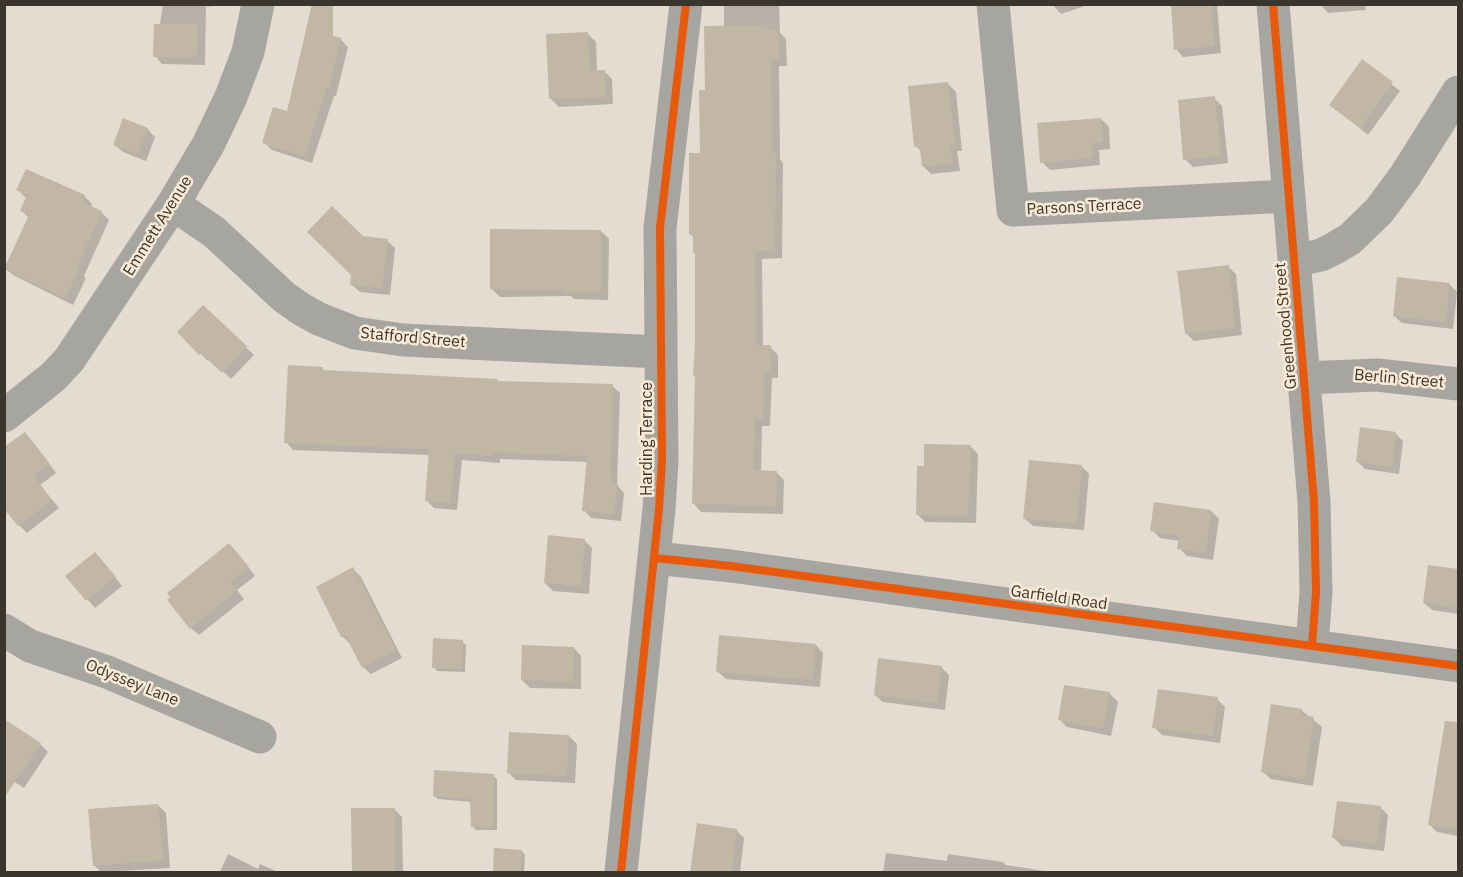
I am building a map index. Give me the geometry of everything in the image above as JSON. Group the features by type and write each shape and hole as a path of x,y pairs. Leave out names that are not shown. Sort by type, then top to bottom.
{"street":[{"name":"Emmett Avenue","path":"4,416 53,377 69,360 173,204 208,145 231,97 248,52 258,4"},
{"name":"Harding Terrace","path":"621,873 655,558 662,461 660,228 686,4"},
{"name":"Parsons Terrace","path":"993,4 1013,210 1289,196"},
{"name":"Greenhood Street","path":"1273,4 1315,534 1316,610 1312,646"},
{"path":"1294,261 1321,255 1335,248 1350,239 1379,211 1405,176 1458,92"},
{"name":"Stafford Street","path":"173,204 214,232 284,297 319,319 355,333 403,340 660,352"},
{"name":"Berlin Street","path":"1304,378 1377,375 1458,384"},
{"name":"Garfield Road","path":"655,558 743,568 1458,666"},
{"name":"Odyssey Lane","path":"4,630 30,646 107,672 260,737"}],"building":[{"path":"312,4 333,4 333,36 341,38 329,89 326,89 305,156 262,143 273,107 287,111"},
{"path":"1171,4 1211,4 1214,46 1174,50"},
{"path":"154,24 198,24 197,57 153,57"},
{"path":"767,25 767,30 779,30 779,59 771,59 772,153 776,153 775,251 755,251 756,345 771,345 770,371 765,371 763,419 755,419 753,470 777,471 776,506 692,504 695,253 693,253 693,234 689,234 689,153 700,153 699,90 705,90 704,26"},
{"path":"588,32 590,71 605,70 606,97 549,99 546,34"},
{"path":"1362,59 1393,82 1360,128 1329,105"},
{"path":"948,82 955,143 950,144 953,163 922,167 920,147 914,147 908,86"},
{"path":"1215,96 1221,156 1183,160 1178,100"},
{"path":"123,118 148,128 138,154 113,145"},
{"path":"1101,118 1103,142 1092,143 1093,158 1040,163 1037,123"},
{"path":"26,169 85,195 82,202 102,211 65,298 4,269 29,215 20,211 27,195 16,190"},
{"path":"332,206 363,236 388,239 382,288 350,285 351,275 307,232"},
{"path":"490,229 601,230 601,292 565,292 565,289 490,289"},
{"path":"1229,265 1235,328 1185,334 1177,271"},
{"path":"1397,277 1450,283 1446,322 1393,316"},
{"path":"203,305 247,346 222,373 201,353 199,355 177,332"},
{"path":"288,365 323,367 323,370 498,379 497,381 613,384 610,483 618,484 614,514 582,511 587,456 493,452 493,456 455,453 450,503 425,501 429,449 284,443"},
{"path":"1360,427 1396,432 1392,467 1356,462"},
{"path":"25,432 50,464 34,476 52,500 18,526 4,509 4,447"},
{"path":"924,444 971,445 968,516 916,515 917,466 924,466"},
{"path":"1029,460 1082,465 1077,523 1023,519"},
{"path":"1154,502 1211,510 1206,553 1177,549 1179,536 1150,531"},
{"path":"548,535 585,539 581,586 544,583"},
{"path":"229,543 249,567 230,582 237,590 190,629 167,600 170,597 167,593"},
{"path":"95,552 116,577 86,601 65,576"},
{"path":"1428,565 1458,569 1458,608 1423,603"},
{"path":"353,567 396,650 362,668 345,635 341,637 316,587"},
{"path":"719,635 816,644 813,680 716,672"},
{"path":"433,638 463,640 462,669 432,668"},
{"path":"522,645 574,647 573,682 521,680"},
{"path":"878,658 942,666 937,703 874,695"},
{"path":"1064,685 1110,692 1103,729 1058,720"},
{"path":"1158,689 1218,697 1213,736 1152,728"},
{"path":"1271,704 1302,709 1301,715 1314,717 1305,779 1261,772"},
{"path":"4,719 41,743 4,798"},
{"path":"1445,721 1458,722 1458,830 1428,825"},
{"path":"509,732 569,735 567,776 507,773"},
{"path":"434,770 494,774 494,827 471,827 470,799 433,796"},
{"path":"1337,801 1381,806 1377,844 1332,838"},
{"path":"158,804 163,860 93,866 88,809"},
{"path":"351,808 395,808 395,873 352,873"},
{"path":"697,823 737,829 732,873 690,873"},
{"path":"494,848 522,850 521,873 493,873"}],"cycle path":[{"path":"621,872 659,509 662,461 660,228 686,4"},
{"path":"1273,4 1314,502 1316,592 1312,646"},
{"path":"655,558 731,566 1458,666"}]}
